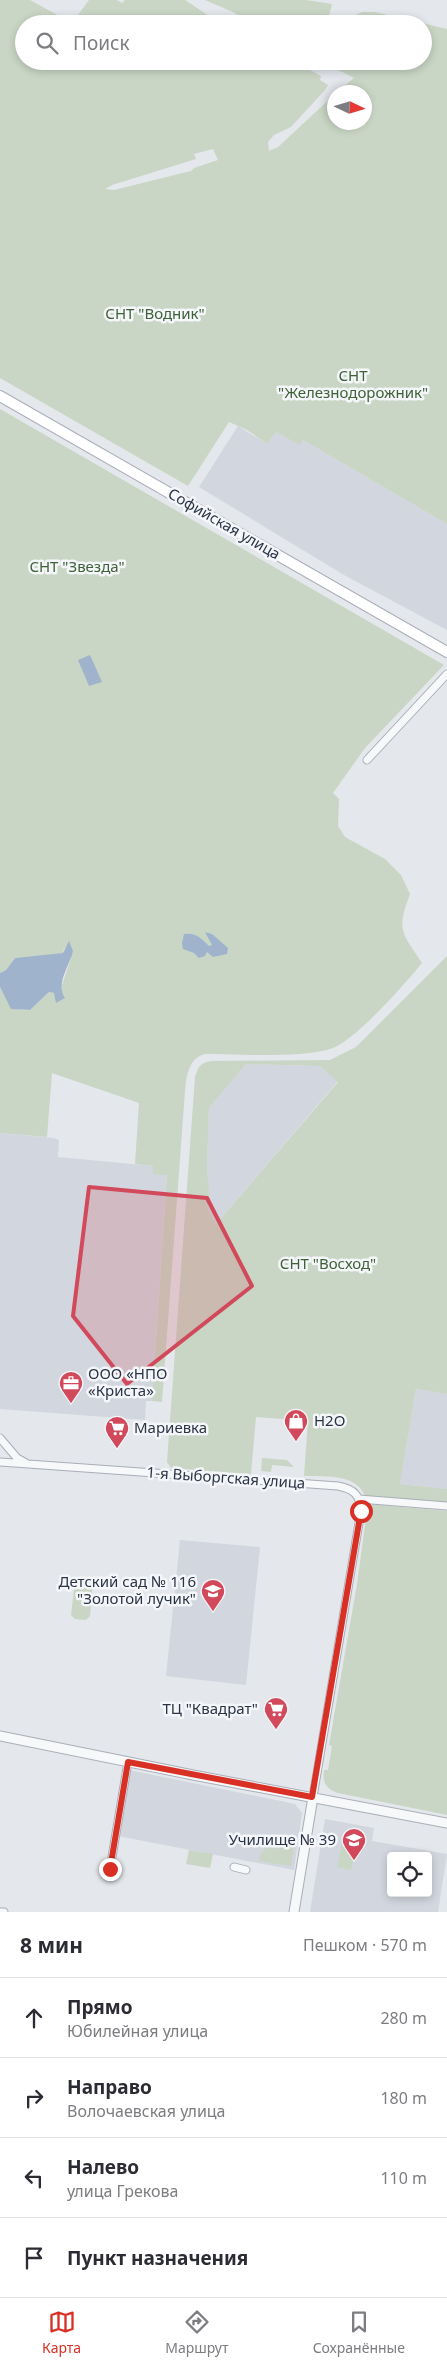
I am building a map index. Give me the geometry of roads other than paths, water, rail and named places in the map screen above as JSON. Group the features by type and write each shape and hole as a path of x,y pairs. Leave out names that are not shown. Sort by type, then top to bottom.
{"main road":[{"name":"Софийская улица","path":"0,396 447,652"}],"street":[{"path":"366,760 447,674"},
{"path":"0,1438 17,1458 31,1464"},
{"name":"1-я Выборгская улица","path":"0,1462 338,1486 350,1488 359,1499 447,1506"},
{"path":"294,1912 361,1511 359,1499"},
{"path":"0,1736 447,1823"},
{"path":"110,1869 128,1762"},
{"path":"234,1867 246,1870"}],"water":[{"path":"90,655 102,682 89,686 78,660"},
{"path":"205,932 212,934 228,948 227,954 213,957 207,952 205,956 199,958 194,953 183,949 184,934 195,935 209,946 212,945"},
{"path":"69,941 73,951 62,981 62,993 65,998 56,1003 54,993 49,992 30,1010 11,1009 0,987 0,973 6,970 15,958 63,953"}],"place":[{"name":"ООО «НПО «Криста»","path":"71,1404"},
{"name":"H2O","path":"296,1442"},
{"name":"Мариевка","path":"117,1449"},
{"name":"Детский сад № 116 \"Золотой лучик\"","path":"213,1612"},
{"name":"ТЦ \"Квадрат\"","path":"276,1730"},
{"name":"Училище № 39","path":"354,1861"}],"park label":[{"name":"СНТ \"Водник\"","path":"155,314"},
{"name":"СНТ \"Железнодорожник\"","path":"353,384"},
{"name":"СНТ \"Звезда\"","path":"77,567"},
{"name":"СНТ \"Восход\"","path":"328,1264"}]}
